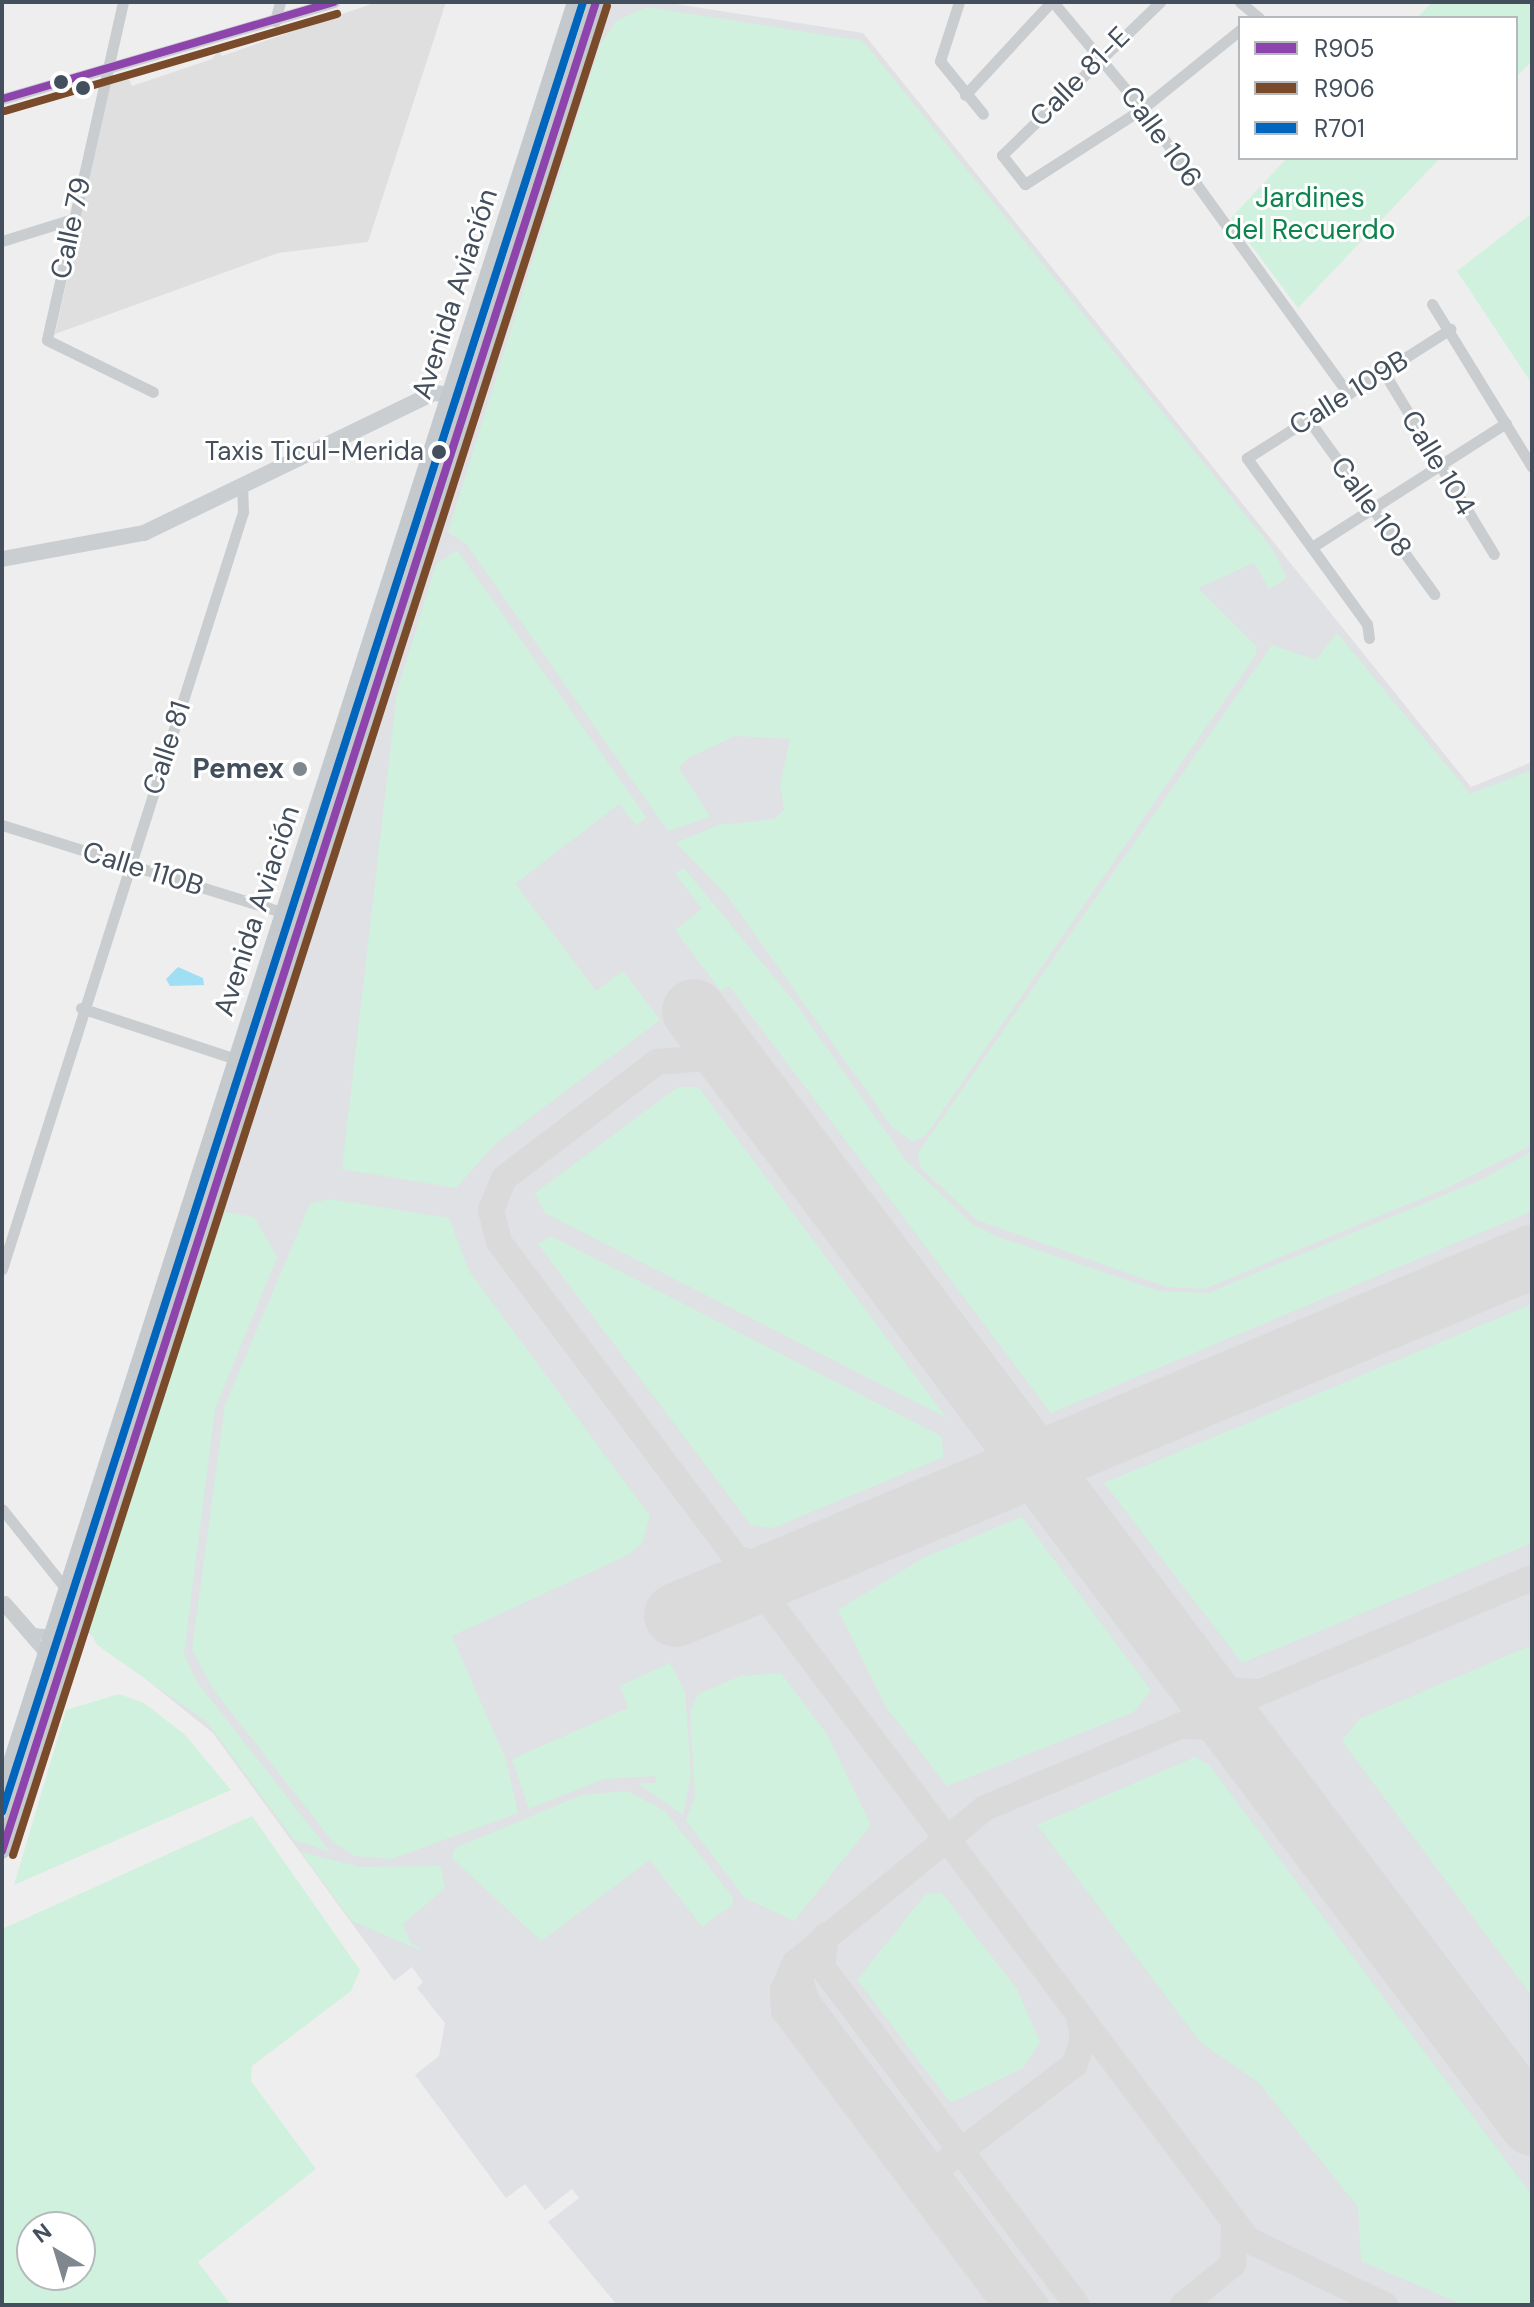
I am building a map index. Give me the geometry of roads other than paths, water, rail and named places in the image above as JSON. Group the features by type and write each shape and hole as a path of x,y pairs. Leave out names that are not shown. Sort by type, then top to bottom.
{"main road":[{"name":"Avenida Aviación","path":"2,1790 575,2"},
{"name":"Avenida Aviación","path":"2,1851 473,397 596,2"},
{"path":"2,559 144,533 451,391 473,397"}],"street":[{"name":"Calle 79","path":"123,2 105,71 47,340 153,392"},
{"path":"275,21 280,2"},
{"path":"2,99 334,2"},
{"path":"959,2 940,61 983,114"},
{"path":"965,95 1052,2"},
{"name":"Calle 106","path":"1052,2 1101,55 1142,109 1348,394"},
{"name":"Calle 81-E","path":"1142,109 1025,184 1002,155 1101,55 1160,2"},
{"path":"1240,2 1256,16"},
{"path":"1142,109 1238,32"},
{"path":"2,241 73,219"},
{"path":"1432,304 1532,467"},
{"name":"Calle 109B","path":"1312,547 1247,458 1450,329"},
{"name":"Calle 104","path":"1383,371 1494,554"},
{"name":"Calle 108","path":"1308,419 1434,594"},
{"path":"1369,638 1367,624 1312,547 1506,423"},
{"name":"Calle 81","path":"2,1269 81,1008 243,512 242,486"},
{"name":"Calle 110B","path":"2,825 284,913"},
{"path":"81,1008 236,1059"},
{"path":"2,1509 66,1589"},
{"path":"2,1597 33,1633 70,1636"},
{"path":"2,1604 44,1659 59,1670"}],"water":[{"path":"178,967 203,978 204,985 170,986 166,979"}],"place":[{"name":"Taxis Ticul-Merida","path":"439,452"},
{"name":"Pemex","path":"300,769"}],"park label":[{"name":"Jardines del Recuerdo","path":"1310,214"}]}
